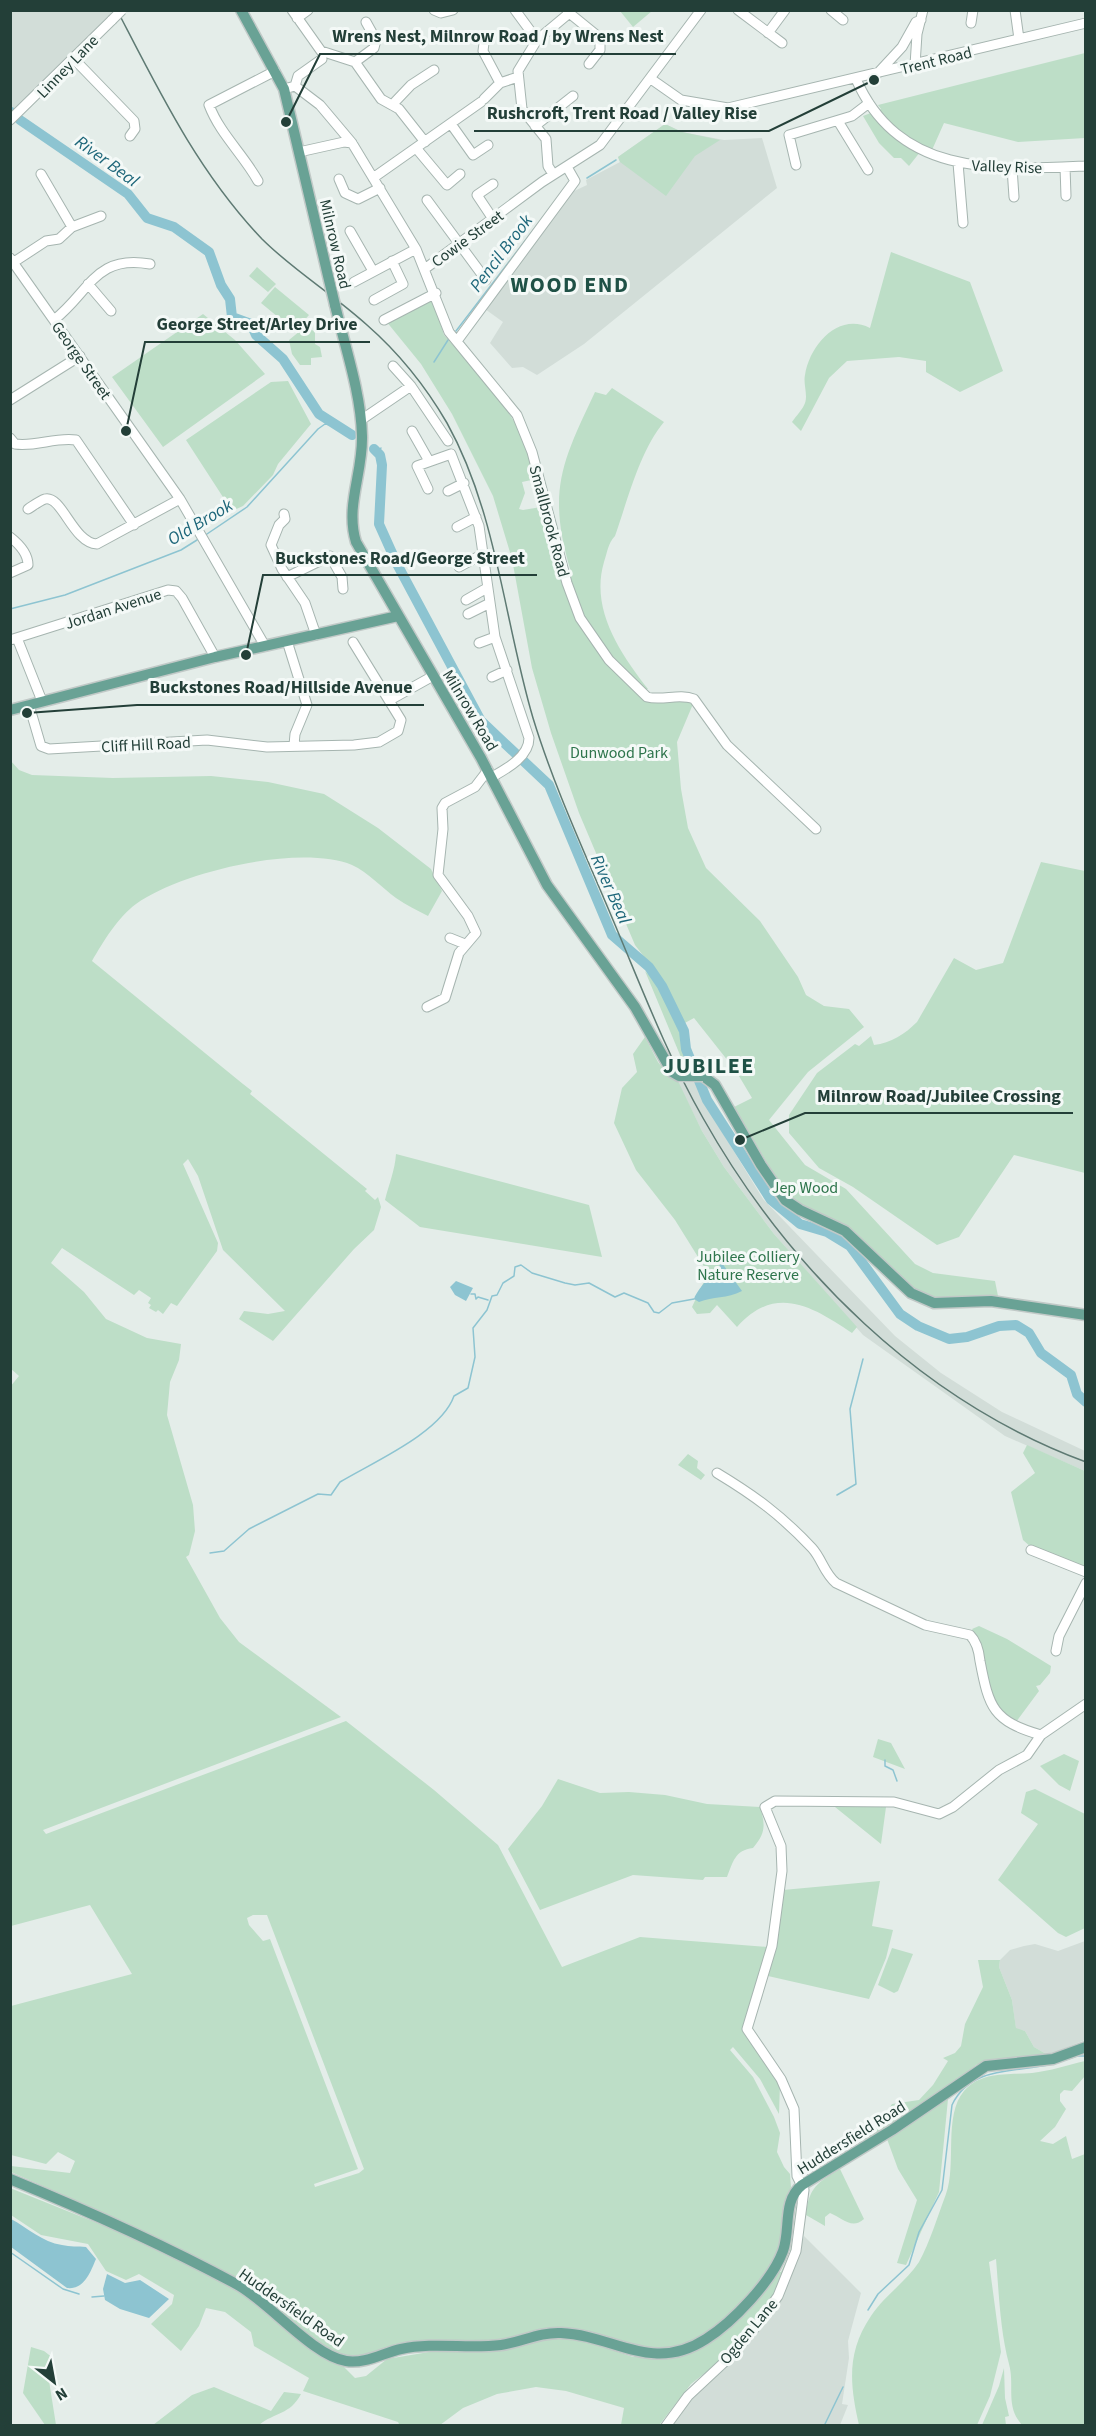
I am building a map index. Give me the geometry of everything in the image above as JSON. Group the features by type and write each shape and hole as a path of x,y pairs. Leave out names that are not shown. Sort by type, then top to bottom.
{"main road":[{"name":"Milnrow Road","path":"241,10 275,71 290,88 299,152 361,420 362,455 352,505 353,532 398,616 490,774 551,891 635,1007 672,1072 679,1076 703,1076 715,1085 761,1165 791,1206 845,1231 911,1293 933,1303 991,1300 1086,1315"},
{"path":"10,710 215,657 398,616"},
{"name":"Huddersfield Road","path":"10,2179 119,2224 241,2287 321,2348 343,2360 354,2361 402,2349 446,2344 498,2345 554,2333 586,2336 639,2353 668,2354 689,2348 706,2339 734,2317 777,2263 786,2242 791,2196 802,2185 906,2121 979,2069 999,2063 1053,2059 1086,2047"}],"street":[{"name":"Linney Lane","path":"10,120 122,10"},
{"path":"308,10 295,14 321,51 355,62 381,99 407,118 421,145 447,185 460,174"},
{"path":"434,10 441,13 453,10"},
{"path":"515,10 537,39"},
{"name":"Cowie Street","path":"426,268 553,174 600,145 701,10"},
{"path":"738,10 782,43"},
{"path":"768,33 785,10"},
{"path":"831,10 843,20"},
{"path":"971,23 973,10"},
{"path":"1015,10 1019,39"},
{"path":"553,174 548,166 546,139 522,109 518,77 522,59 537,39 568,11 600,38 600,50 589,64"},
{"path":"915,65 917,34 922,15"},
{"path":"877,74 902,47 922,15"},
{"path":"355,62 374,48 376,40 366,22"},
{"name":"Trent Road","path":"651,79 681,100 728,108 1086,23"},
{"path":"484,43 483,51 500,83"},
{"path":"73,58 134,121 135,129 130,136"},
{"path":"290,88 298,76 322,59"},
{"path":"258,181 247,162 221,131 209,105 275,71"},
{"path":"392,105 428,71"},
{"path":"373,178 450,124 500,83 518,77"},
{"name":"Valley Rise","path":"856,79 869,104 893,132 909,144 927,153 958,163 1012,168 1086,166"},
{"name":"Smallbrook Road","path":"290,88 320,105 352,143 417,249 436,293 449,332 517,415 532,452 567,583 580,618 591,636 609,660 647,697 655,699 688,696 694,699 727,745 816,829"},
{"path":"535,126 573,96"},
{"path":"796,165 789,135 859,113 869,104"},
{"path":"838,121 868,170"},
{"path":"330,145 338,132 335,122"},
{"path":"450,124 473,155 488,145"},
{"path":"299,152 352,143"},
{"path":"958,163 963,223"},
{"path":"457,341 576,181 567,167"},
{"path":"1065,167 1066,196"},
{"path":"1012,168 1014,197"},
{"path":"41,174 72,227"},
{"path":"339,179 345,193 358,200 380,188"},
{"path":"493,184 477,195 494,219"},
{"path":"427,200 486,280"},
{"path":"12,260 45,241 59,239 72,227 101,216"},
{"path":"350,231 373,272"},
{"path":"354,282 417,249"},
{"name":"George Street","path":"12,260 180,499 265,646"},
{"path":"54,320 69,308 88,284 113,265 130,261 150,264"},
{"path":"374,300 404,284 392,261"},
{"path":"88,284 111,311"},
{"path":"384,320 436,293"},
{"path":"10,400 80,356"},
{"path":"393,366 411,386 448,441"},
{"path":"361,420 411,386"},
{"path":"412,431 429,461"},
{"path":"10,438 15,444 28,446 62,438 76,440 134,525"},
{"path":"427,1007 444,998 459,953 474,936 474,927 438,875 443,829 442,808 445,803 475,787 490,774 516,761 527,750 529,738 495,637 476,517 451,454 417,466 428,489"},
{"path":"448,491 464,483"},
{"path":"28,508 46,499 51,499 58,505 81,538 94,544 104,543 180,499"},
{"path":"284,514 285,519 272,537 271,544 287,577 305,603 316,635"},
{"path":"457,527 476,517"},
{"path":"10,537 20,545 28,566 10,573"},
{"path":"459,567 483,554"},
{"path":"287,577 330,556 342,576 343,589"},
{"path":"466,600 487,588"},
{"name":"Jordan Avenue","path":"14,639 168,590 176,591 182,598 215,657"},
{"path":"468,614 490,603"},
{"path":"479,643 495,637"},
{"path":"14,639 42,701"},
{"path":"287,641 307,705 295,734 294,745 354,745 379,742 398,731 401,726 401,720 390,700 353,642"},
{"path":"492,677 507,670"},
{"path":"390,700 433,676"},
{"name":"Cliff Hill Road","path":"29,705 41,746 49,749 207,740 267,747 294,745"},
{"path":"450,939 465,944"},
{"path":"717,1473 773,1509 815,1552 827,1575 836,1583 870,1597 925,1625 970,1635 978,1649 992,1708 1007,1722 1041,1735 1086,1704"},
{"path":"1031,1550 1086,1572"},
{"path":"1056,1651 1059,1636 1086,1583"},
{"name":"Ogden Lane","path":"666,2426 688,2396 733,2354 778,2296 796,2251 804,2190 797,2176 796,2120 789,2096 747,2029 772,1946 782,1871 781,1846 765,1808 775,1801 894,1802 939,1814 953,1807 999,1770 1027,1755 1041,1735"}],"shaded area":[{"path":"11,11 110,11 112,13 11,115"},
{"path":"665,124 682,132 724,140 762,138 777,188 584,344 537,375 523,367 512,368 490,343 503,322 485,309 570,193 587,185 586,180 620,162 618,157"},
{"path":"678,1083 696,1083 705,1104 763,1199 895,1336 941,1373 1002,1412 1085,1451 1085,1471 1005,1436 863,1335 774,1234 724,1167 702,1131"},
{"path":"1085,1941 1085,2040 1048,2055 1034,2047 1025,2031 1016,2029 1012,2000 999,1967 1000,1960 1010,1950 1024,1946 1035,1944 1058,1951"},
{"path":"804,2236 861,2293 848,2341 849,2358 842,2404 848,2405 840,2425 676,2426 672,2422 695,2390 728,2365 767,2319 788,2285"}],"green space":[{"path":"620,11 652,11 633,27"},
{"path":"1085,53 1085,138 1018,142 944,123 932,150 924,147 909,166 901,158 894,158 879,143 863,116 881,109 878,105"},
{"path":"665,124 682,132 720,140 695,156 666,196 620,162 618,157"},
{"path":"891,252 970,282 1003,371 960,392 926,372 926,361 899,357 847,361 829,378 801,431 792,422 805,403 805,375 813,352 828,334 837,328 847,324 859,324 870,328"},
{"path":"257,267 276,284 268,292 249,276"},
{"path":"275,287 309,315 295,331 261,303"},
{"name":"Dunwood Park","path":"432,296 444,335 497,395 521,432 536,479 522,482 525,493 519,509 541,507 544,511 578,620 645,699 686,700 693,704 677,742 681,789 688,828 706,868 760,921 798,977 806,995 824,1006 849,1009 864,1027 808,1072 769,1120 805,1165 846,1189 915,1264 933,1273 995,1281 998,1296 941,1298 928,1296 910,1286 853,1230 789,1200 734,1107 752,1098 736,1071 694,1018 683,1024 661,979 635,945 579,813 551,733 532,668 512,559 493,496 452,414 421,364 386,321"},
{"path":"203,314 235,340 265,374 163,447 112,377"},
{"path":"306,326 315,332 315,344 320,347 322,357 311,358 311,365 300,365 292,354 289,340"},
{"path":"288,381 311,424 278,464 273,475 243,506 232,511 186,440 271,382"},
{"path":"612,388 664,422 641,461 615,536 608,548 601,579 601,597 610,630 627,661 648,689 643,690 615,663 588,627 568,575 571,572 560,520 561,479 574,439 595,392 606,395"},
{"path":"10,760 19,770 32,775 113,778 211,776 268,782 324,794 378,828 431,869 442,891 428,916 396,898 352,865 330,859 273,859 211,872 156,892 136,904 123,916 92,961 252,1091 250,1094 367,1189 365,1191 375,1200 378,1197 381,1207 374,1230 354,1249 273,1341 239,1319 244,1311 268,1314 285,1311 223,1250 198,1176 188,1159 183,1164 218,1243 217,1251 177,1306 171,1303 163,1314 158,1310 156,1312 149,1308 151,1305 148,1303 151,1298 139,1290 134,1295 62,1248 51,1263 84,1292 106,1319 147,1338 181,1344 179,1360 170,1382 167,1415 193,1505 195,1531 189,1555 186,1557 220,1618 239,1642 341,1717 43,1830 46,1834 346,1721 434,1790 498,1845 562,1967 640,1937 768,1947 743,2032 780,2084 779,2114 760,2079 733,2047 730,2050 753,2077 780,2133 777,2152 790,2174 791,2187 784,2204 782,2243 774,2265 739,2309 689,2346 654,2352 582,2332 350,2358 327,2349 273,2307 193,2256 120,2220 11,2172 11,2166 70,2173 75,2161 58,2152 46,2164 11,2155 11,2006 132,1974 90,1905 11,1926 10,1387 19,1376 10,1368","holes":["253,1915 267,1915 364,2169 359,2173 315,2187 314,2184 358,2169 270,1939 263,1941 249,1925 247,1918"]},
{"path":"1041,862 1085,871 1085,1173 1014,1155 959,1237 937,1245 853,1187 819,1168 789,1133 789,1115 817,1073 855,1044 859,1046 871,1036 874,1045 892,1040 917,1022 954,958 976,970 1003,963"},
{"path":"645,971 662,991 670,1006 681,1035 689,1068 685,1067"},
{"name":"Jubilee Colliery Nature Reserve","path":"645,1037 658,1062 668,1075 678,1081 702,1131 724,1167 774,1234 857,1327 852,1333 808,1308 794,1304 780,1303 765,1306 751,1314 737,1327 717,1305 710,1313 697,1314 692,1307 708,1273 675,1220 636,1170 614,1123 622,1088 637,1072 633,1054"},
{"path":"396,1154 589,1205 602,1257 420,1227 385,1200"},
{"path":"1027,1445 1085,1471 1085,1567 1032,1548 1023,1540 1011,1492 1035,1473 1023,1453"},
{"path":"688,1454 698,1461 697,1468 705,1475 701,1480 678,1465"},
{"path":"979,1626 1007,1639 1051,1666 1050,1673 1040,1685 1036,1686 1039,1691 1016,1722 1004,1715 991,1694 982,1653 972,1629"},
{"path":"878,1739 891,1743 905,1769 873,1757"},
{"path":"1064,1754 1079,1761 1070,1791 1059,1785 1040,1766"},
{"path":"558,1779 600,1793 629,1792 665,1795 707,1804 760,1807 763,1829 753,1848 738,1854 727,1877 705,1877 703,1880 633,1875 540,1910 508,1849 542,1806"},
{"path":"1035,1789 1085,1814 1085,1928 1066,1937 1058,1933 998,1880 1038,1824 1021,1813 1026,1792"},
{"path":"851,1804 886,1807 881,1844 835,1807"},
{"path":"880,1881 872,1926 893,1930 886,1958 869,1999 768,1976 783,1890"},
{"path":"892,1948 913,1954 898,1991 894,1993 878,1985"},
{"path":"978,1960 1000,1960 999,1967 1012,2000 1016,2028 1025,2031 1034,2047 1048,2055 990,2060 976,2065 937,2096 858,2146 867,2131 897,2115 897,2110 890,2107 892,2104 919,2100 933,2085 948,2061 943,2058 955,2053 961,2046 965,2024 983,1987"},
{"path":"1085,2061 1085,2076 1072,2091 1064,2090 1060,2094 1060,2101 1066,2109 1055,2127 1040,2141 1053,2144 1066,2136 1072,2159 1085,2154 1085,2425 1022,2425 1017,2418 1012,2403 1011,2372 1002,2325 996,2259 989,2262 1001,2352 990,2396 977,2425 859,2425 852,2383 857,2343 871,2316 914,2269 927,2246 949,2182 954,2113 964,2091 978,2080 987,2077 1039,2072"},
{"path":"948,2099 939,2192 906,2265 897,2263 917,2200 898,2169 887,2139"},
{"path":"840,2169 864,2219 851,2223 830,2213 825,2217 825,2226 806,2215 809,2198 820,2182"},
{"path":"10,2188 112,2229 235,2288 322,2357 344,2367 355,2378 366,2376 387,2359 429,2352 508,2349 552,2338 585,2341 633,2357 680,2357 710,2343 731,2326 778,2272 781,2272 790,2252 798,2195 799,2198 795,2243 769,2306 719,2362 691,2384 660,2424 621,2425 624,2408 566,2391 536,2387 497,2394 463,2408 440,2425 400,2426 398,2422 303,2391 309,2378 254,2346 251,2332 225,2312 206,2308 199,2326 181,2351 151,2324 172,2304 174,2295 139,2274 126,2280 106,2271 88,2244 41,2235 11,2215"},
{"path":"31,2347 44,2351 53,2358 47,2368 56,2425 45,2425 23,2393"},
{"path":"1004,2368 1005,2398 1009,2416 1005,2417 1006,2425 982,2425 999,2386"},
{"path":"214,2387 271,2411 284,2392 301,2394 287,2410 259,2425 153,2425 192,2395"}],"water":[{"path":"722,1263 742,1291 699,1302 694,1299 702,1286"},
{"path":"456,1281 473,1288 466,1301 455,1295 450,1287"},
{"path":"11,2219 48,2241 65,2246 86,2247 96,2259 86,2280 78,2286 67,2288 11,2247"},
{"path":"107,2274 125,2283 140,2280 169,2299 149,2318 120,2309 105,2300 103,2289"}],"waterway":[{"name":"River Beal","path":"20,120 128,194 147,218 174,227 209,252 221,285 230,299 232,317 251,324 256,335 283,359 319,414 352,435"},
{"name":"Pencil Brook","path":"587,178 616,160"},
{"name":"Pencil Brook","path":"456,331 564,190"},
{"name":"Pencil Brook","path":"434,362 448,340"},
{"name":"Old Brook","path":"204,536 247,507 318,429 325,424 338,426"},
{"name":"Pencil Brook","path":"377,452 381,448"},
{"name":"River Beal","path":"374,449 380,455 382,465 379,524 397,564 481,721 549,785 612,935 649,967 662,986 684,1031 686,1049 707,1100 771,1200 800,1224 827,1232 850,1246 900,1314 918,1326 949,1339 967,1337 999,1326 1016,1325 1029,1333 1041,1353 1071,1375 1077,1394 1086,1402"},
{"name":"Old Brook","path":"10,609 65,595 181,550 197,540"},
{"path":"210,1553 224,1551 249,1529 318,1494 331,1495 340,1482 387,1456 435,1422 447,1409 454,1396 468,1388 475,1357 473,1328 487,1310 492,1296 497,1295 503,1283 514,1276 515,1267 521,1265 532,1273 565,1283 575,1285 589,1283 615,1297 624,1293 648,1303 654,1312 659,1313 672,1303 694,1299"},
{"path":"471,1294 475,1294 476,1299 478,1297 488,1300"},
{"path":"837,1495 856,1484 850,1409 863,1359"},
{"path":"885,1760 885,1766 893,1770 897,1781"},
{"path":"1056,2063 1077,2056 1086,2056"},
{"path":"868,2310 878,2294 909,2265 919,2232 942,2190 952,2105 960,2092 982,2077 1052,2064"},
{"path":"10,2252 63,2289 79,2294"},
{"path":"92,2297 104,2296"},
{"path":"824,2426 843,2387"}],"tram line":[{"path":"117,10 181,130 239,213 274,251 354,314 390,347 421,384 447,423 464,457 489,530 523,681 541,744 560,795 666,1045 703,1118 737,1174 776,1227 818,1277 864,1324 915,1366 969,1404 1026,1436 1086,1462"}],"place":[{"name":"Rushcroft, Trent Road / Valley Rise","path":"874,80"},
{"name":"Wrens Nest, Milnrow Road / by Wrens Nest","path":"286,122"},
{"name":"George Street/Arley Drive","path":"126,431"},
{"name":"Buckstones Road/George Street","path":"246,655"},
{"name":"Buckstones Road/Hillside Avenue","path":"27,713"},
{"name":"Milnrow Road/Jubilee Crossing","path":"740,1140"}],"district":[{"name":"WOOD END","path":"570,284"},
{"name":"JUBILEE","path":"709,1065"}],"park label":[{"name":"Jep Wood","path":"805,1187"}]}
